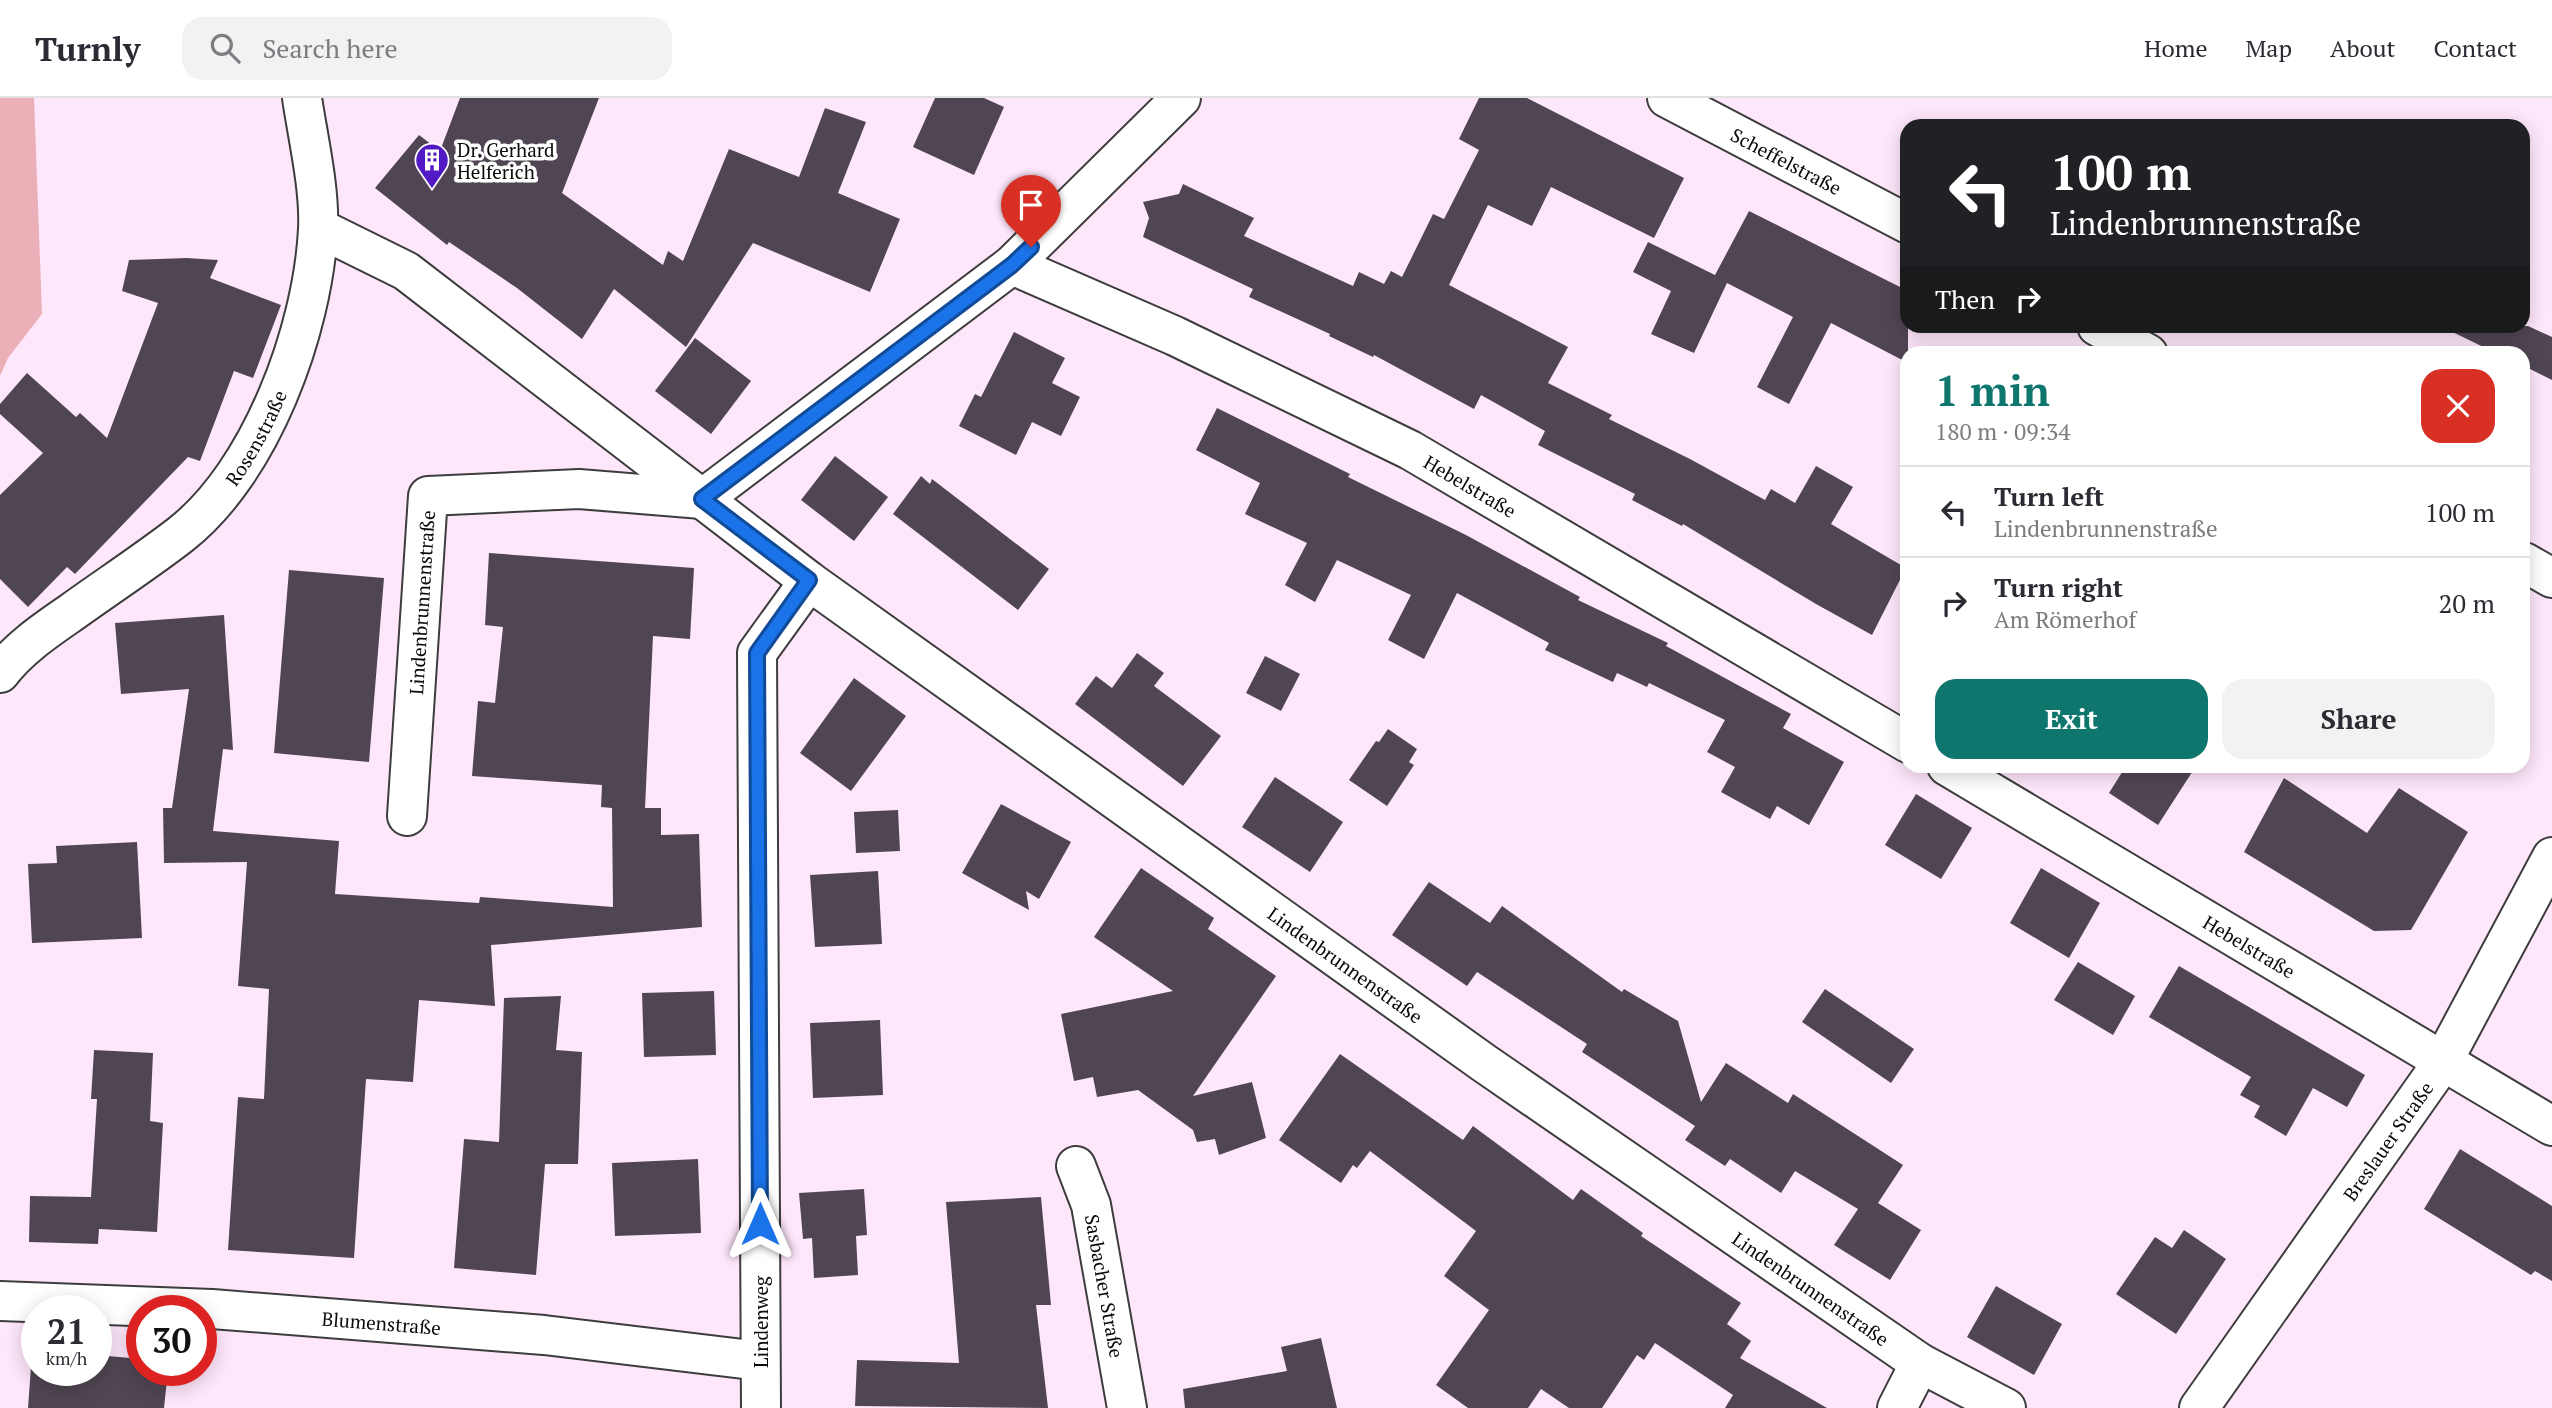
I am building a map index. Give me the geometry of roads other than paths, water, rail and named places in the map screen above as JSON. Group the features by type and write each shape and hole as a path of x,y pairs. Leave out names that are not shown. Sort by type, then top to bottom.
{"street":[{"name":"Rosenstraße","path":"0,673 46,630 182,534 224,492 251,450 282,386 309,299 318,228 314,174 302,98"},
{"path":"702,499 1012,265 1181,98"},
{"name":"Scheffelstraße","path":"1667,98 1900,220"},
{"name":"Lindenbrunnenstraße","path":"318,228 406,271 809,580 1484,1063 1920,1363 2006,1408"},
{"name":"Hebelstraße","path":"1012,265 1175,335 1410,450 1900,738"},
{"path":"2110,333 2133,346"},
{"name":"Lindenbrunnenstraße","path":"407,816 428,496 579,489 702,499"},
{"path":"2530,565 2552,578"},
{"name":"Lindenweg","path":"761,1408 757,653 809,580"},
{"name":"Hebelstraße","path":"1959,773 2442,1063 2552,1126"},
{"name":"Breslauer Straße","path":"2199,1408 2442,1063 2552,857"},
{"name":"Sasbacher Straße","path":"1076,1166 1091,1205 1127,1408"},
{"name":"Blumenstraße","path":"0,1301 212,1309 531,1334 760,1361"},
{"path":"1897,1408 1920,1363"}],"place":[{"name":"Dr. Gerhard Helferich","path":"432,190"}]}
